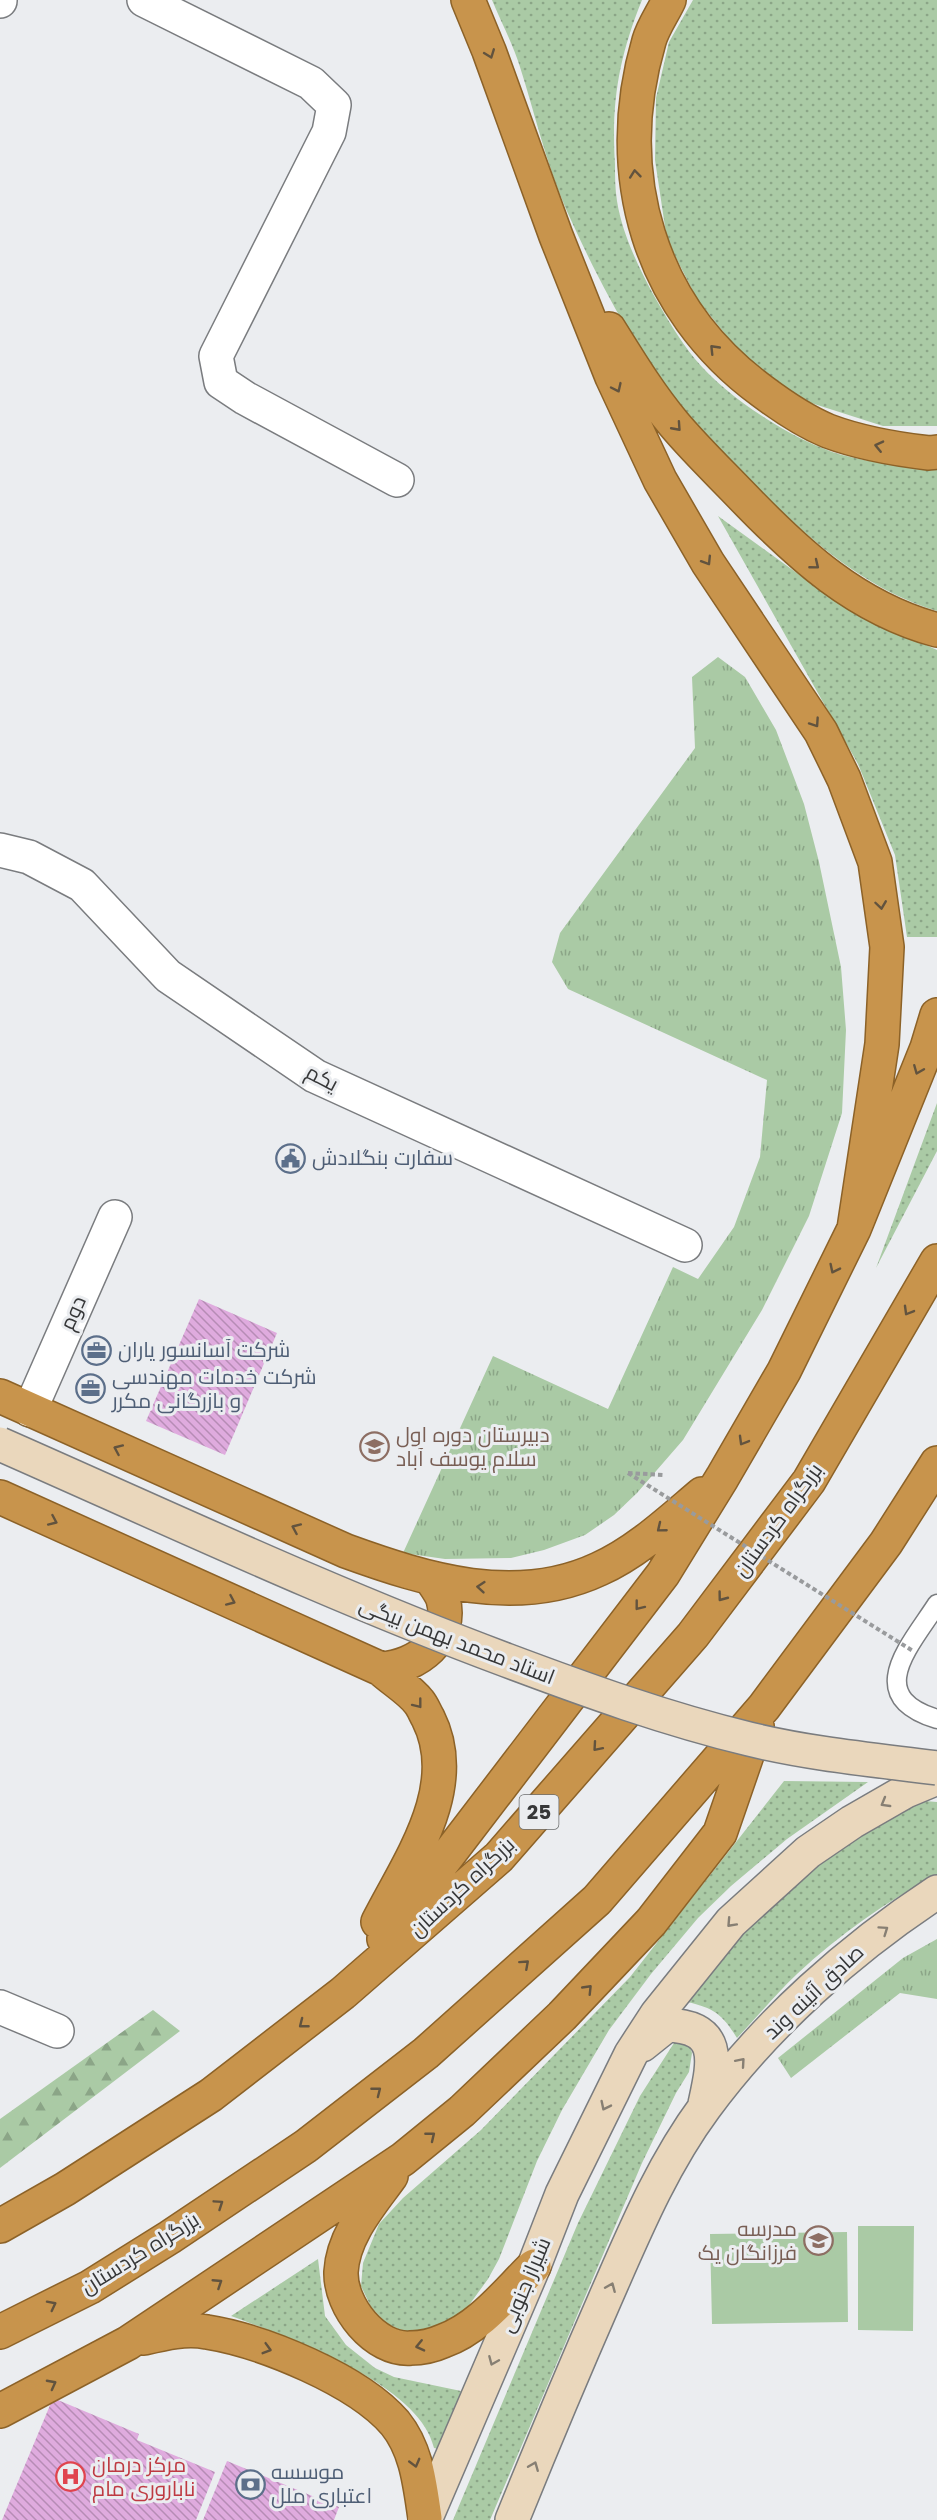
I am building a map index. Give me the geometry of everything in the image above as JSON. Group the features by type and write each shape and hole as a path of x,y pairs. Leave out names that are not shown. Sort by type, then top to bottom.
{"highway":[{"path":"468,0 489,51 556,237 612,377 660,480 708,563 821,732 844,779 875,862 887,947 882,1044 854,1229"},
{"path":"669,0 650,39 637,95 633,149 638,203 654,252 675,297 701,336 731,367 783,407 827,430 880,447 937,452"},
{"path":"556,237 639,377 673,423 715,468 792,547 831,578 888,611 937,630"},
{"path":"343,1994 663,1574 722,1478 784,1371 854,1229 927,1048 937,1015"},
{"name":"بزرگراه کردستان","path":"0,2226 65,2189 211,2095 343,1994 499,1857 693,1635 809,1480 937,1261"},
{"path":"0,1396 346,1551 431,1579 483,1588 523,1587 572,1580 625,1555 722,1478"},
{"name":"بزرگراه کردستان","path":"0,2332 90,2286 170,2237 306,2146 426,2052 597,1900 764,1707 886,1543 937,1463"},
{"path":"0,1497 381,1669 420,1702 433,1729 440,1751 441,1774 434,1806 422,1835 343,1994"},
{"path":"381,1669 394,1669 418,1660 436,1643 444,1624 443,1599 431,1579"},
{"path":"0,2411 128,2343 403,2159 462,2111 562,2016 651,1922 720,1833 764,1707"},
{"path":"403,2159 351,2233 341,2271 344,2295 358,2321 383,2341 410,2349 443,2341 475,2323 534,2265"},
{"path":"128,2343 169,2331 207,2332 276,2352 321,2371 364,2396 395,2424 415,2457 425,2519"}],"main road":[{"name":"استاد محمد بهمن بیگی","path":"0,1444 346,1598 566,1682 666,1716 751,1740 841,1756 937,1768"},
{"name":"شیراز جنوبی","path":"425,2519 562,2194 631,2054 689,1972 731,1922 769,1886 808,1852 852,1822 906,1791 937,1778"},
{"name":"صادق آئینه وند","path":"704,2108 739,2065 784,2017 876,1935 937,1892"},
{"path":"512,2520 548,2430 645,2206 704,2108 713,2052 704,2036 685,2025 667,2025 631,2054"}],"street":[{"path":"144,0 311,83 334,105 329,132 216,356 221,382 245,398 397,480"},
{"name":"یکم","path":"0,850 30,857 82,885 168,976 315,1076 685,1245"},
{"name":"دوم","path":"30,1410 116,1217"},
{"path":"0,2007 57,2031"}],"lane":[{"path":"937,1604 899,1662 897,1686 903,1701 921,1714 937,1719"}],"path":[{"path":"628,1473 913,1651"}],"green space":[{"path":"492,0 642,0 618,80 614,141 615,187 619,213 631,249 642,272 668,319 695,359 724,388 762,416 804,440 842,455 889,464 937,468 937,611 888,591 865,578 822,547 717,450 673,399 622,320 566,209 517,58"},
{"path":"693,0 937,0 937,426 883,426 808,402 745,359 697,299 667,240 655,160 656,98 669,42"},
{"path":"718,516 830,597 868,619 937,650 937,937 907,937 895,855 858,764"},
{"path":"718,657 745,677 776,730 804,804 841,967 846,1030 842,1113 809,1216 762,1310 683,1440 637,1493 614,1515 585,1535 544,1550 511,1558 445,1559 403,1553 493,1356 608,1409 673,1267 698,1279 734,1227 760,1157 767,1080 568,989 552,962 560,933 695,748 692,677"},
{"path":"937,1103 937,1151 876,1268"},
{"path":"784,1781 868,1782 787,1839 731,1886 698,1918 651,1974 609,2030 562,2110 537,2161 499,2259 488,2279 464,2312 428,2333 406,2333 386,2323 371,2307 361,2286 363,2263 379,2224 403,2198 481,2130 630,1977"},
{"path":"913,1800 937,1802 937,1875 881,1907 829,1946 789,1982 737,2038 726,2022 715,2012 682,2001 794,1876"},
{"path":"937,1939 937,1999 900,1993 791,2078 778,2058 903,1958"},
{"path":"153,2010 180,2031 0,2168 0,2119"},
{"path":"687,2039 692,2053 689,2072 676,2093 642,2163 490,2520 453,2520 578,2223 640,2096 674,2043"},
{"path":"858,2226 914,2226 913,2331 858,2330"},
{"path":"847,2232 848,2322 712,2324 710,2234"},
{"path":"318,2259 325,2316 346,2345 375,2368 394,2377 461,2391 443,2450 434,2448 424,2425 404,2403 379,2384 317,2350 231,2316"}],"building":[{"path":"199,1299 277,1333 225,1455 146,1421"},
{"name":"مرکز درمان ناباروری مام","path":"53,2398 139,2434 137,2440 215,2472 196,2520 2,2520"},
{"name":"موسسه اعتباری ملل","path":"227,2461 339,2507 334,2520 203,2520"}],"place":[{"name":"سفارت بنگلادش","path":"291,1158"},
{"name":"شرکت آسانسور یاران","path":"97,1350"},
{"name":"شرکت خدمات مهندسی و بازرگانی مکرر","path":"91,1389"},
{"name":"دبیرستان دوره اول سلام یوسف آباد","path":"375,1447"},
{"name":"مدرسه فرزانگان یک","path":"818,2241"},
{"name":"مرکز درمان ناباروری مام","path":"71,2477"},
{"name":"موسسه اعتباری ملل","path":"250,2484"}]}
